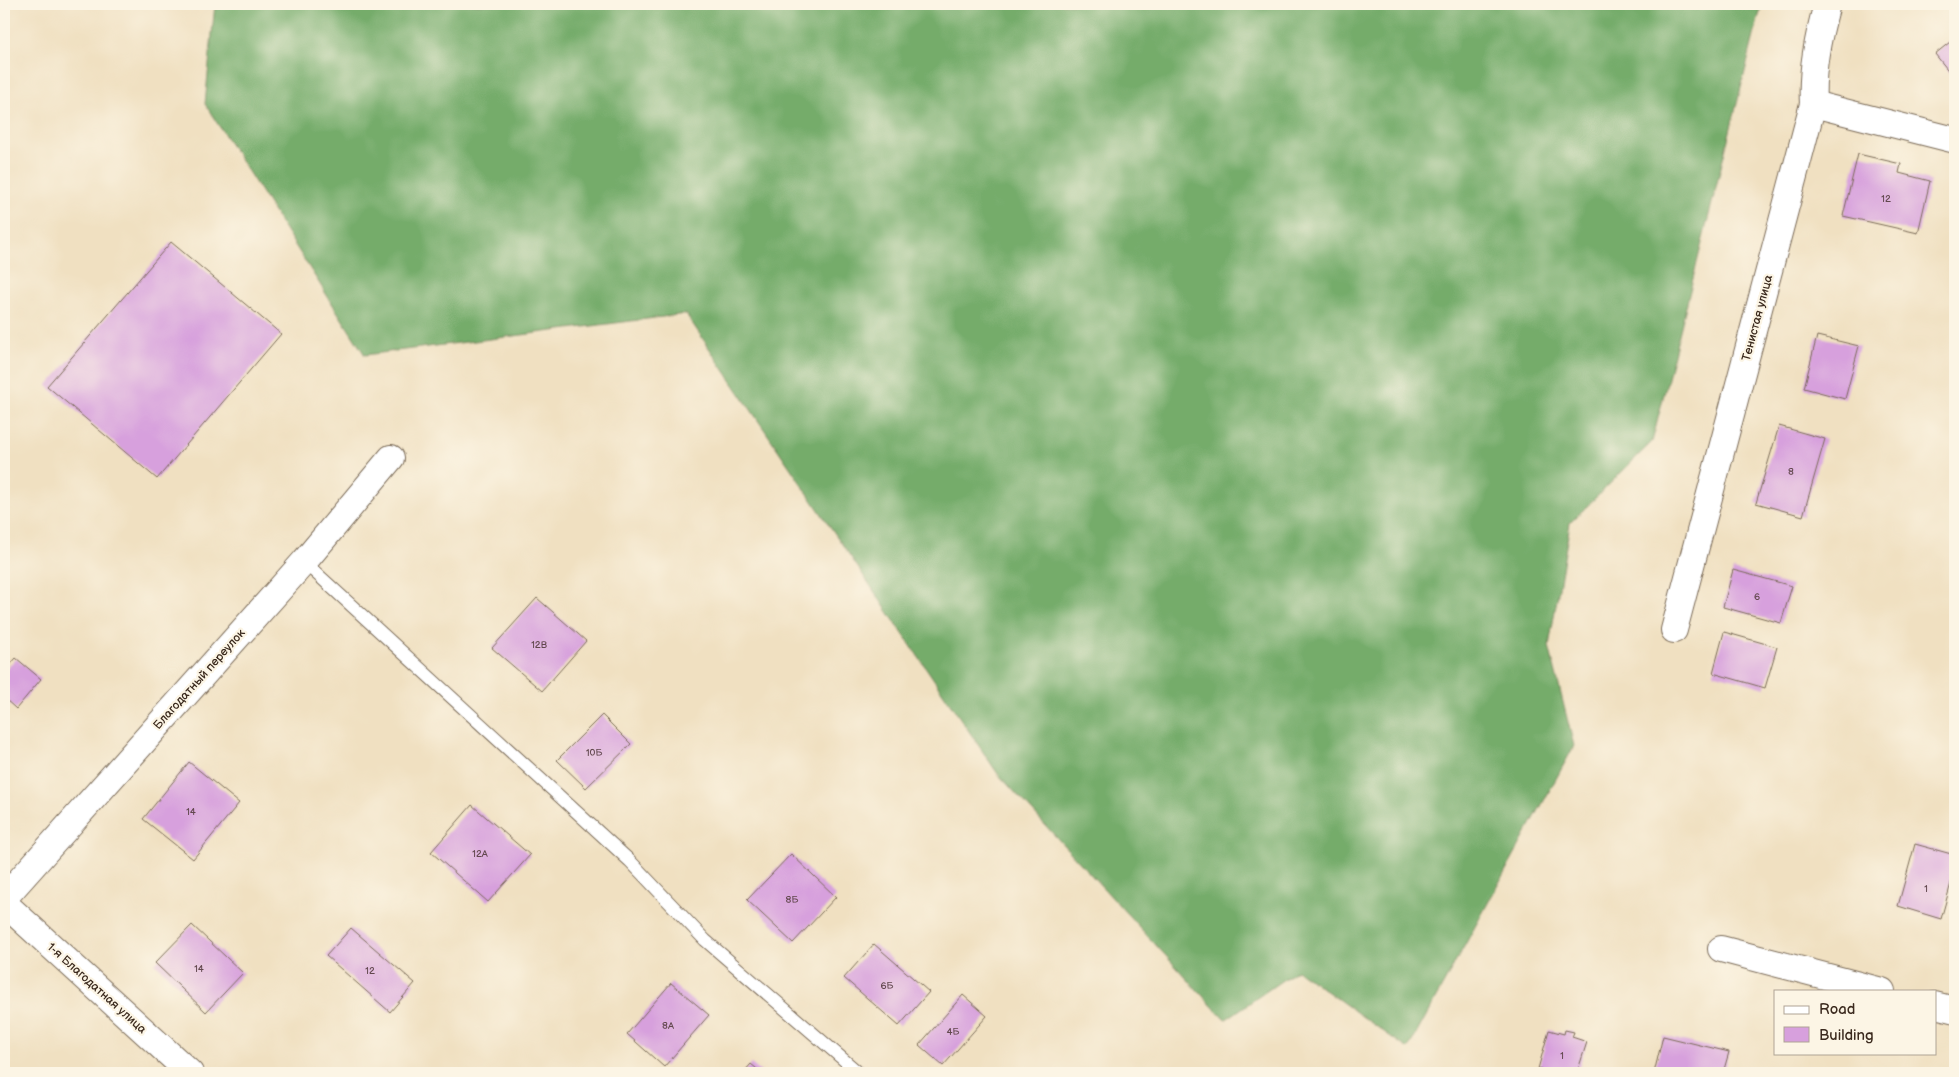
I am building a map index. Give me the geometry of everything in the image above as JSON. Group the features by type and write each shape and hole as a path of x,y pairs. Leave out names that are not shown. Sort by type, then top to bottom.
{"street":[{"name":"Тенистая улица","path":"1674,630 1813,104 1812,84 1816,44 1827,4"},
{"path":"1813,104 1955,140"},
{"name":"Благодатный переулок","path":"4,898 304,562 391,458"},
{"name":"1-я Благодатная улица","path":"4,903 190,1073"},
{"path":"1721,949 1878,990"},
{"path":"1936,1005 1955,1010"}],"lane":[{"path":"304,562 630,861 705,940 859,1073"}],"green space":[{"path":"215,4 1762,4 1652,442 1570,523 1549,646 1574,746 1408,1049 1297,970 1225,1020 998,774 686,314 365,355 205,104"}],"building":[{"path":"1955,38 1955,79 1935,54"},
{"path":"1858,154 1901,164 1899,173 1930,181 1918,233 1843,216"},
{"path":"171,242 281,334 157,479 47,386"},
{"path":"1817,336 1859,346 1845,399 1804,388"},
{"path":"1779,426 1825,439 1803,516 1756,503"},
{"path":"1733,570 1792,586 1781,623 1723,607"},
{"path":"537,598 586,641 542,691 492,648"},
{"path":"1724,632 1777,647 1765,688 1713,673"},
{"path":"16,658 41,679 16,709 4,698 4,672"},
{"path":"602,715 631,744 586,788 557,760"},
{"path":"189,762 239,803 193,859 143,819"},
{"path":"472,805 530,855 488,902 431,852"},
{"path":"1915,844 1955,855 1955,869 1941,919 1898,906"},
{"path":"791,854 836,897 793,943 747,900"},
{"path":"192,925 243,973 206,1012 155,963"},
{"path":"351,928 415,983 390,1012 326,956"},
{"path":"874,944 929,992 899,1026 844,978"},
{"path":"671,983 709,1015 664,1067 627,1034"},
{"path":"963,995 987,1016 943,1066 919,1045"},
{"path":"1549,1030 1564,1034 1565,1030 1574,1032 1572,1037 1587,1042 1577,1073 1551,1073 1538,1069"},
{"path":"1663,1036 1729,1052 1723,1073 1654,1073"},
{"path":"751,1064 762,1073 743,1073"}]}
